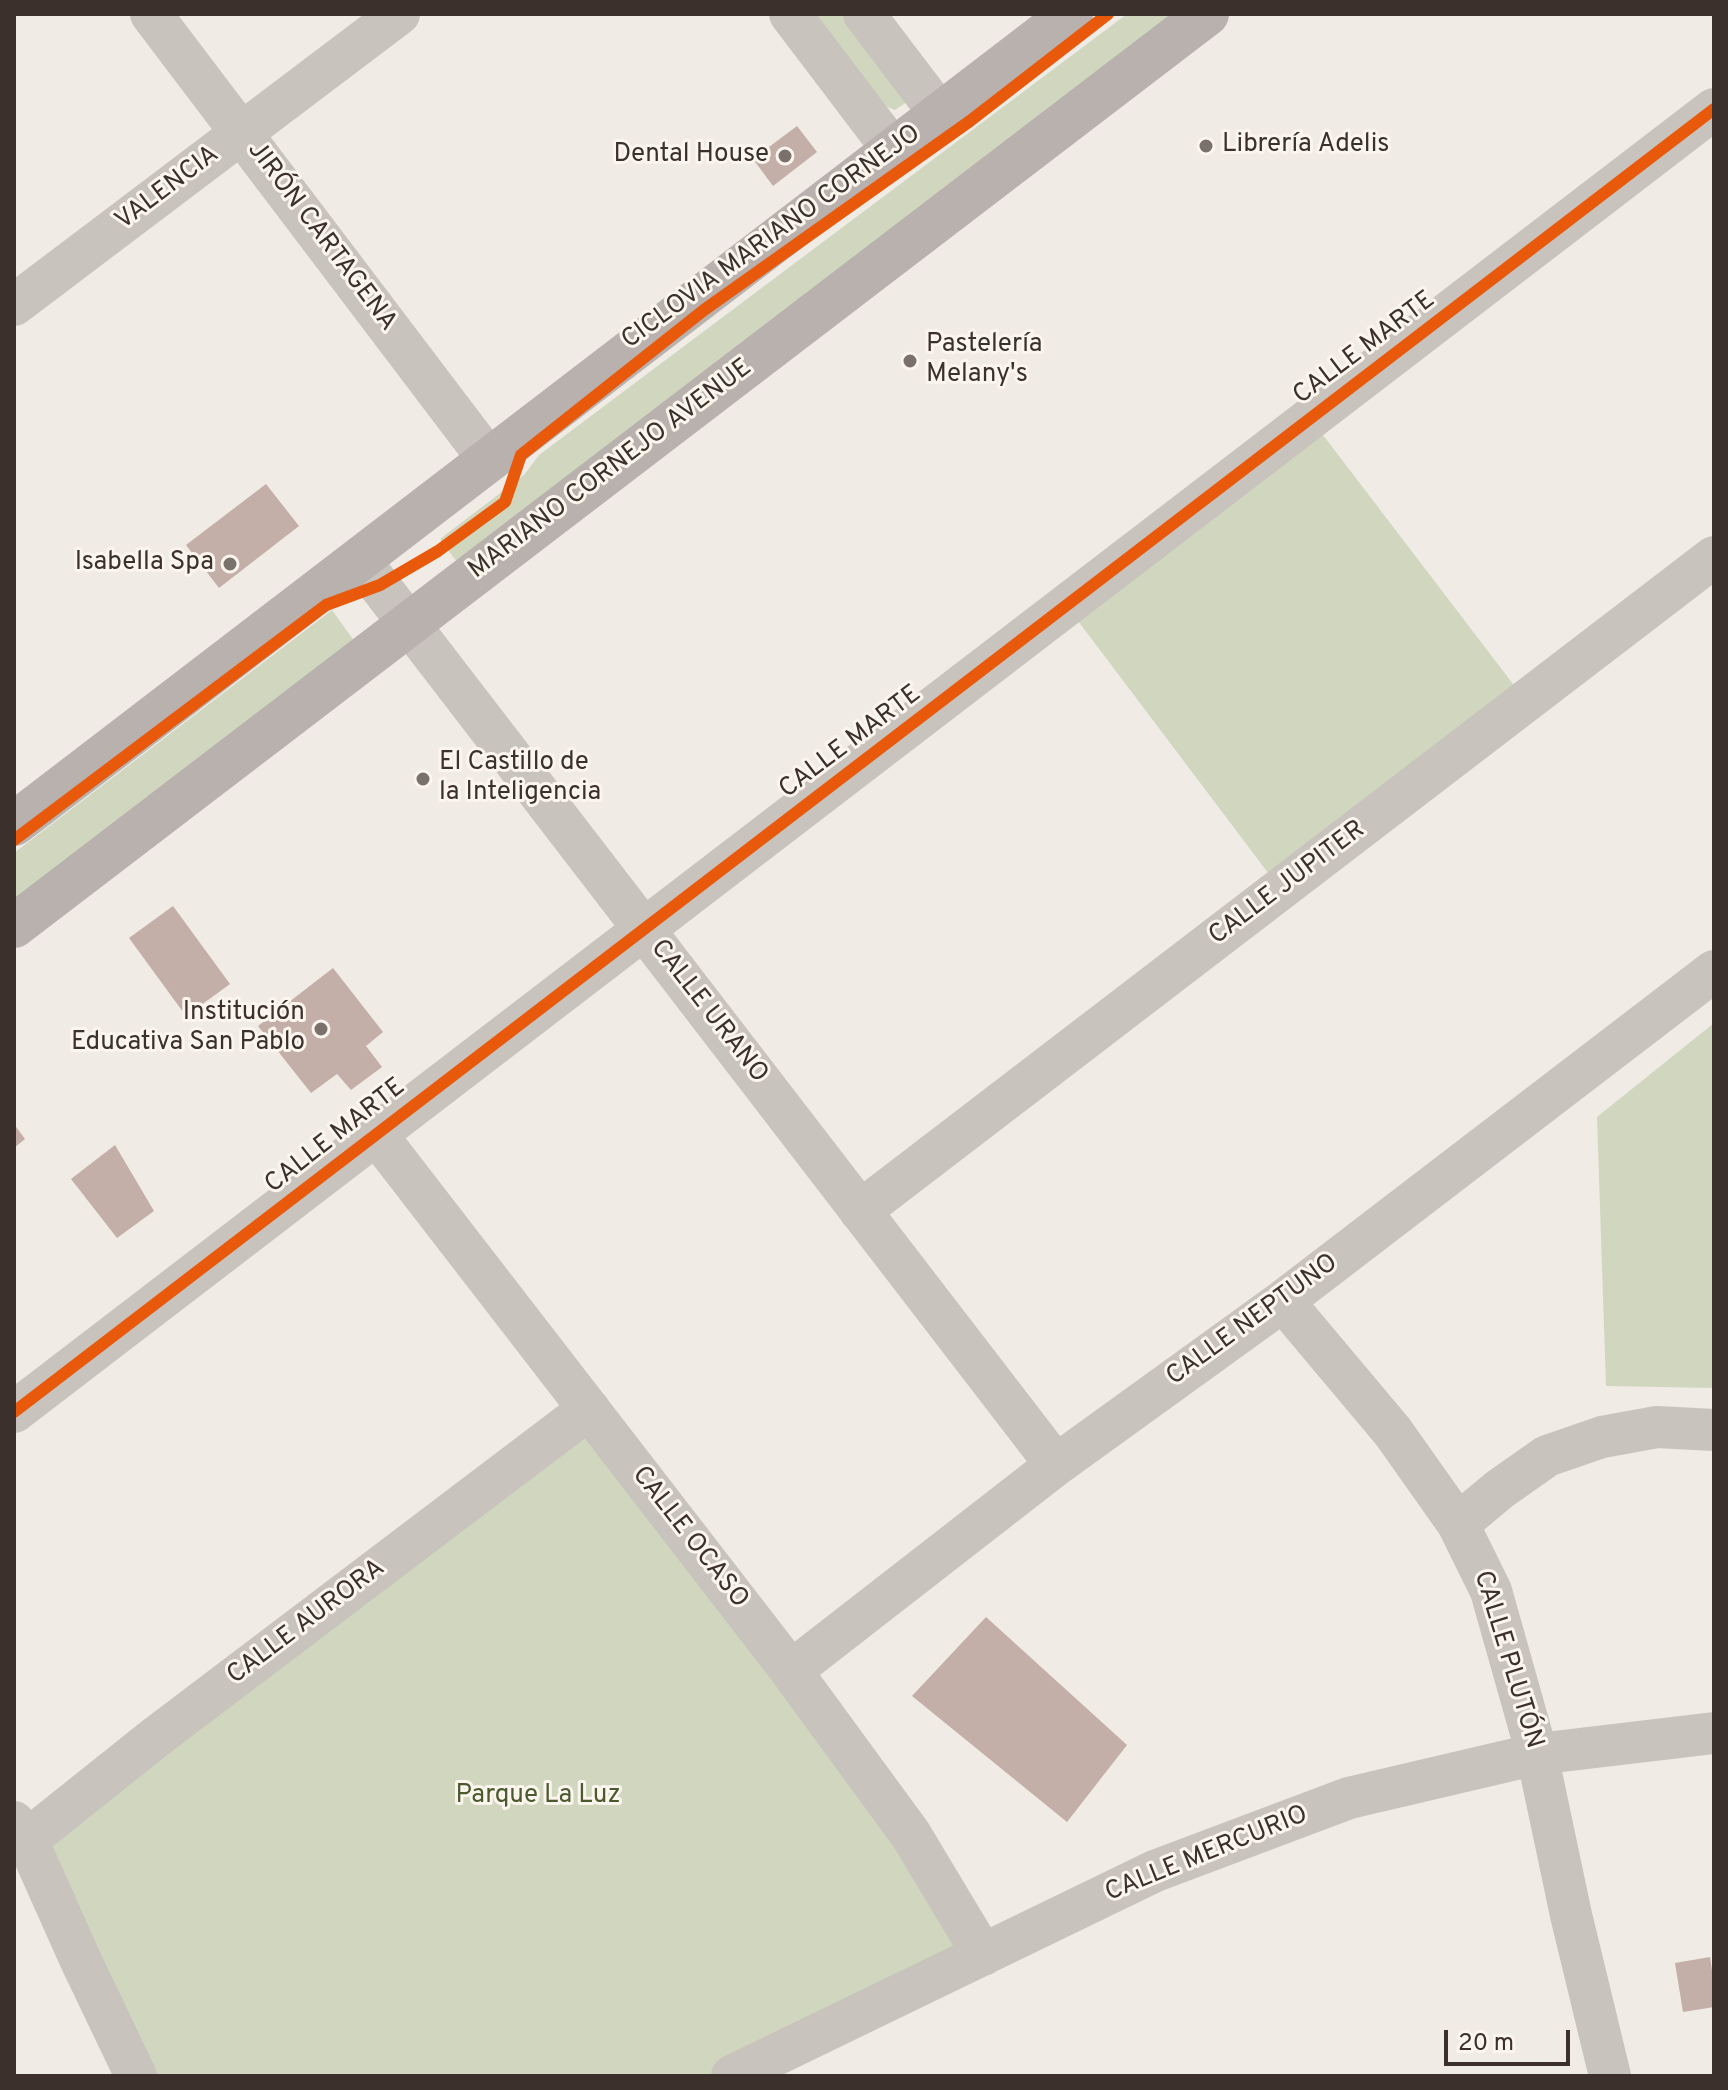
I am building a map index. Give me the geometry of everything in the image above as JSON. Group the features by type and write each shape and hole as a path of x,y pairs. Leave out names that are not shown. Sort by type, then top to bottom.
{"main road":[{"path":"14,824 1071,14"},
{"name":"MARIANO CORNEJO AVENUE","path":"14,926 1207,14"}],"street":[{"name":"JIRÓN CARTAGENA","path":"151,14 489,460"},
{"name":"VALENCIA","path":"14,305 399,14"},
{"path":"790,14 894,151"},
{"path":"864,14 940,114"},
{"name":"CALLE MARTE","path":"14,1412 1714,109"},
{"name":"CALLE JUPITER","path":"860,1211 1714,557"},
{"name":"CALLE URANO","path":"359,559 1056,1465"},
{"name":"CALLE NEPTUNO","path":"791,1671 1056,1465 1283,1301 1714,971"},
{"name":"CALLE OCASO","path":"376,1134 791,1671 911,1835 983,1955"},
{"name":"CALLE PLUTÓN","path":"1283,1301 1393,1432 1458,1524 1491,1591 1537,1754 1571,1915 1610,2076"},
{"name":"CALLE AURORA","path":"21,1831 156,1737 589,1409"},
{"path":"1458,1524 1547,1456 1602,1437 1657,1427 1714,1430"},
{"name":"CALLE MERCURIO","path":"732,2076 1155,1871 1349,1798 1537,1754 1714,1733"},
{"path":"21,1831 136,2076"}],"green space":[{"path":"811,14 864,14 914,97 895,110 880,104"},
{"path":"1127,14 1196,14 468,577 440,539 524,475 539,455"},
{"path":"1310,418 1526,701 1281,890 1066,605"},
{"path":"332,610 360,649 14,914 14,853"},
{"path":"1714,1023 1714,1388 1606,1386 1597,1117"},
{"name":"Parque La Luz","path":"589,1409 983,1955 732,2076 136,2076 27,1840"}],"building":[{"name":"Dental House","path":"797,126 817,152 773,186 753,159"},
{"path":"266,484 299,526 219,588 186,545"},
{"path":"173,906 230,984 186,1016 129,938"},
{"name":"Institución Educativa San Pablo","path":"333,968 383,1032 366,1046 382,1067 351,1090 337,1074 311,1093 258,1026"},
{"path":"14,1124 25,1139 14,1148"},
{"path":"115,1145 154,1211 117,1238 71,1179"},
{"path":"986,1617 1127,1745 1067,1822 912,1696"},
{"path":"1710,1957 1714,2007 1683,2012 1675,1963"}],"cycle path":[{"name":"CICLOVIA MARIANO CORNEJO","path":"14,840 326,605 380,585 438,551 505,502 521,455 704,310 970,121 1108,14"},
{"path":"14,1412 1714,109"}],"place":[{"name":"Librería Adelis","path":"1206,146"},
{"name":"Dental House","path":"785,156"},
{"name":"Pastelería Melany's","path":"910,361"},
{"name":"Isabella Spa","path":"230,564"},
{"name":"El Castillo de la Inteligencia","path":"423,779"},
{"name":"Institución Educativa San Pablo","path":"321,1029"}]}
